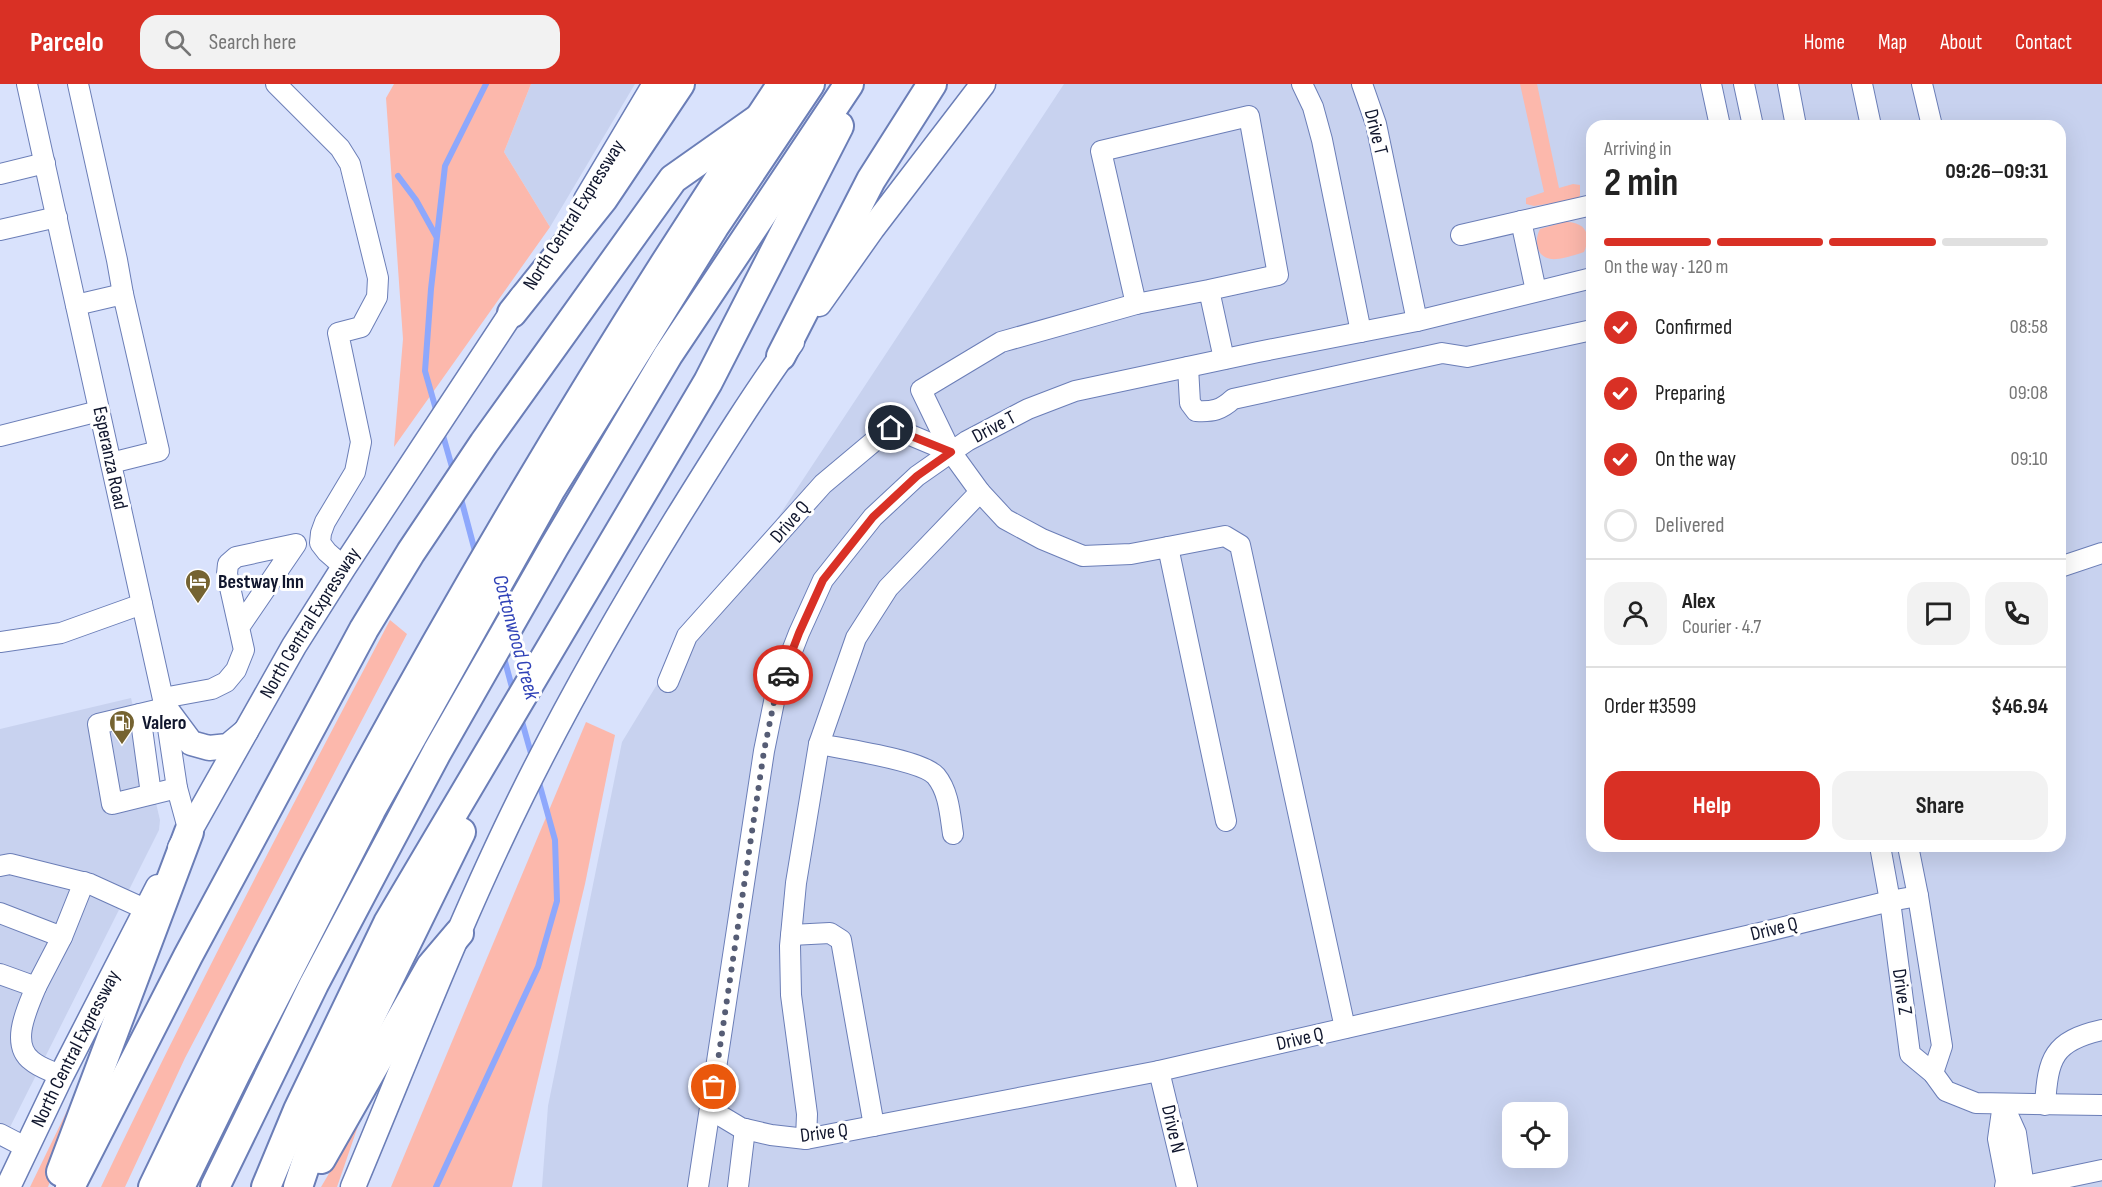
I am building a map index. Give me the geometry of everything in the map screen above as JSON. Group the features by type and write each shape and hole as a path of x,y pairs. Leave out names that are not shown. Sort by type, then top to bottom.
{"highway":[{"path":"512,313 603,199 680,84"},
{"path":"153,1187 282,927 340,815 417,676 505,523 655,279 782,84"},
{"path":"180,1187 371,810 545,500 714,227 810,84"},
{"path":"214,1187 314,984 436,752 668,355 849,84"},
{"path":"266,1187 303,1100 388,923 708,382 850,105 858,84"},
{"path":"781,356 871,180 932,84"},
{"path":"68,1185 364,629 444,501 673,179 758,119"},
{"path":"298,1187 327,1105 422,910 572,613"},
{"path":"68,1185 189,832"},
{"path":"304,1187 431,966 459,933"}],"main road":[{"name":"North Central Expressway","path":"8,1187 145,909 294,646 604,172 655,84"},
{"path":"353,1187 459,933 522,795 639,580 781,356 872,229 984,84"},
{"path":"164,703 191,743 209,748 228,746 248,729"}],"street":[{"name":"Esperanza Road","path":"27,84 164,703 177,788 189,832"},
{"path":"78,84 159,451 111,463"},
{"path":"276,84 346,154 354,174 379,287 369,314 361,327 338,333 361,441 355,472 321,533 320,543 327,552 350,559"},
{"path":"1302,84 1322,140 1361,332"},
{"name":"Drive T","path":"1362,84 1376,124 1417,321"},
{"path":"1711,84 1719,120"},
{"path":"1744,84 1752,120"},
{"path":"1788,84 1795,120"},
{"path":"1862,84 1870,120"},
{"path":"1922,84 1931,120"},
{"path":"1136,304 1101,151 1249,116 1278,275 1136,304 1000,342 921,390 951,452 980,492 1005,519 1042,539 1083,556 1131,554 1225,536 1240,545 1280,720 1345,1028"},
{"path":"0,174 45,164"},
{"path":"1461,235 1586,209"},
{"path":"0,230 57,218"},
{"path":"1521,221 1536,291"},
{"name":"Drive T","path":"698,1187 764,751 776,692 823,580 873,517 917,476 967,441 1028,409 1075,391 1417,321 1586,279"},
{"path":"1209,290 1224,359"},
{"path":"76,305 123,294"},
{"path":"1188,367 1190,403 1196,411 1213,412 1225,407 1233,399 1442,353 1467,357 1586,331"},
{"path":"0,436 99,411"},
{"name":"Drive Q","path":"668,682 687,636 823,484 891,428 951,452"},
{"path":"806,1139 807,1114 791,995 791,935 796,883 819,744 856,638 888,588 980,492"},
{"path":"1168,547 1226,821"},
{"path":"2066,565 2102,553"},
{"path":"0,642 61,633 142,604"},
{"path":"177,788 112,804 98,724 140,714 164,703 212,689 226,682 236,670 244,650 240,626"},
{"path":"140,714 151,794"},
{"path":"819,744 897,759 934,774 945,792 953,834"},
{"name":"Drive Z","path":"1881,852 1890,901 1910,1054 1933,1073 1946,1091 1976,1103 2102,1106"},
{"name":"Drive Z","path":"1909,852 1942,1046 1933,1073"},
{"path":"0,866 10,864 84,882 145,909"},
{"path":"62,1076 30,1061 22,1045 23,1021 36,987 62,937 84,882"},
{"name":"Drive Q","path":"711,1110 745,1129 806,1139 1159,1071 1918,896"},
{"path":"0,913 62,937"},
{"path":"791,935 830,933 841,940 874,1126"},
{"path":"0,974 36,987"},
{"path":"2045,1105 2047,1072 2056,1053 2069,1041 2102,1030"},
{"name":"Drive N","path":"1159,1071 1187,1187"},
{"path":"2002,1104 2016,1133 2023,1187 2102,1170"},
{"path":"2002,1104 1998,1139 2006,1180 2005,1187"},
{"path":"738,1187 745,1129"},
{"path":"0,1134 27,1148"}],"shaded area":[{"path":"394,84 531,84 504,152 550,227 394,447 403,339 386,98"},
{"path":"531,84 635,84 550,227 504,152"},
{"path":"1064,84 2102,84 2102,1187 542,1187 548,1106 622,742 684,640 769,531"},
{"path":"1520,84 1537,84 1559,188 1573,184 1580,185 1580,196 1574,200 1534,206 1526,204 1526,198 1544,192"},
{"path":"1564,222 1582,226 1586,232 1584,252 1559,259 1546,258 1539,252 1537,243 1540,229"},
{"path":"390,620 407,634 185,1058 125,1187 101,1187 206,973"},
{"path":"131,698 160,820 159,830 0,1147 0,729"},
{"path":"586,722 615,735 585,884 512,1187 391,1187"},
{"path":"82,1080 86,1081 48,1187 30,1187"},
{"path":"359,1123 337,1187 321,1187"}],"waterway":[{"name":"Cottonwood Creek","path":"437,413 425,371 431,289 445,166 486,84"},
{"path":"398,176 416,200 436,236"},
{"name":"Cottonwood Creek","path":"442,432 454,474"},
{"name":"Cottonwood Creek","path":"460,495 476,555"},
{"name":"Cottonwood Creek","path":"503,654 513,691"},
{"name":"Cottonwood Creek","path":"521,718 532,757"},
{"name":"Cottonwood Creek","path":"436,1187 538,967 557,901 555,840 538,779"}],"way so far":[{"path":"714,1087 764,751 776,692 783,675"}],"place":[{"name":"Bestway Inn","path":"198,605"},
{"name":"Valero","path":"122,746"}],"route":[{"path":"783,675 823,580 873,517 917,476 951,452 891,428"}]}
